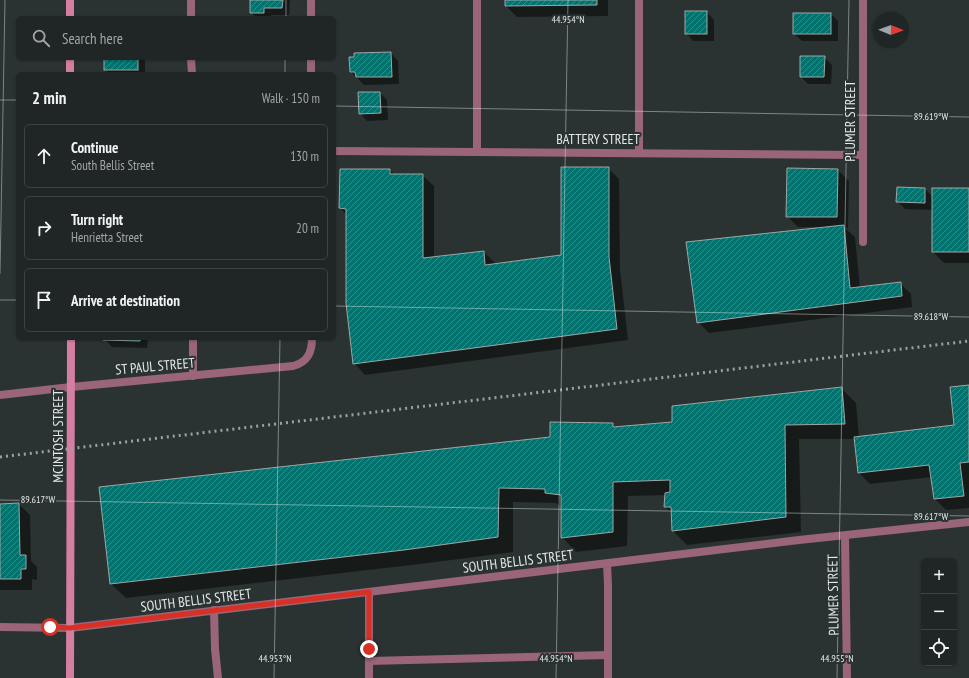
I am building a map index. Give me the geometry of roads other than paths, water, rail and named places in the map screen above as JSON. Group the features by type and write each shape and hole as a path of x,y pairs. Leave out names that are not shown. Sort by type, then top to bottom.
{"street":[{"path":"70,0 70,16"},
{"path":"191,0 191,16"},
{"path":"311,0 311,16"},
{"path":"477,0 477,152"},
{"path":"639,0 639,153"},
{"name":"PLUMER STREET","path":"863,0 863,242"},
{"path":"70,60 70,72"},
{"path":"192,60 192,72"},
{"path":"311,60 311,72"},
{"name":"BATTERY STREET","path":"336,151 863,155"},
{"name":"MCINTOSH STREET","path":"70,678 71,340"},
{"path":"193,340 193,376"},
{"name":"ST PAUL STREET","path":"0,394 293,366 301,363 308,356 312,340"},
{"name":"SOUTH BELLIS STREET","path":"0,627 70,628 799,540 969,522"},
{"name":"PLUMER STREET","path":"845,536 847,678"},
{"path":"607,564 608,678"},
{"path":"369,592 369,678"},
{"path":"214,610 215,649 218,678"},
{"path":"369,661 608,655"}],"railway":[{"path":"0,457 969,341"}]}
